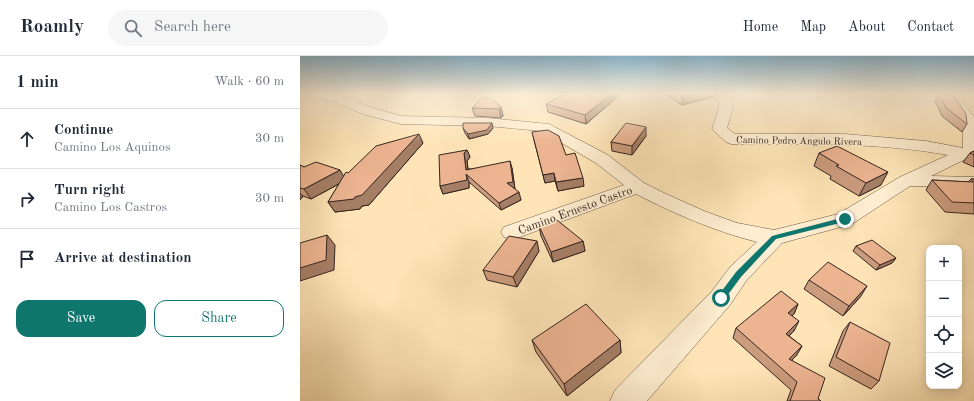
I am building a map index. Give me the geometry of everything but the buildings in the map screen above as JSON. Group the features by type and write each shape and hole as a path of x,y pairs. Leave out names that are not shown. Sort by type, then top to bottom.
{"street":[{"path":"366,110 401,120 473,122 544,127 602,159 637,187 697,216 734,229 774,238 845,219 906,182 971,150 970,121 962,110"},
{"name":"Camino Pedro Angulo Rivera","path":"725,110 719,129 731,139 845,138 971,150"},
{"path":"906,182 974,182"},
{"name":"Camino Ernesto Castro","path":"512,232 637,187"},
{"path":"626,401 721,298 738,274 774,238"}],"route":[{"path":"721,298 738,274 774,238 845,219"}]}
